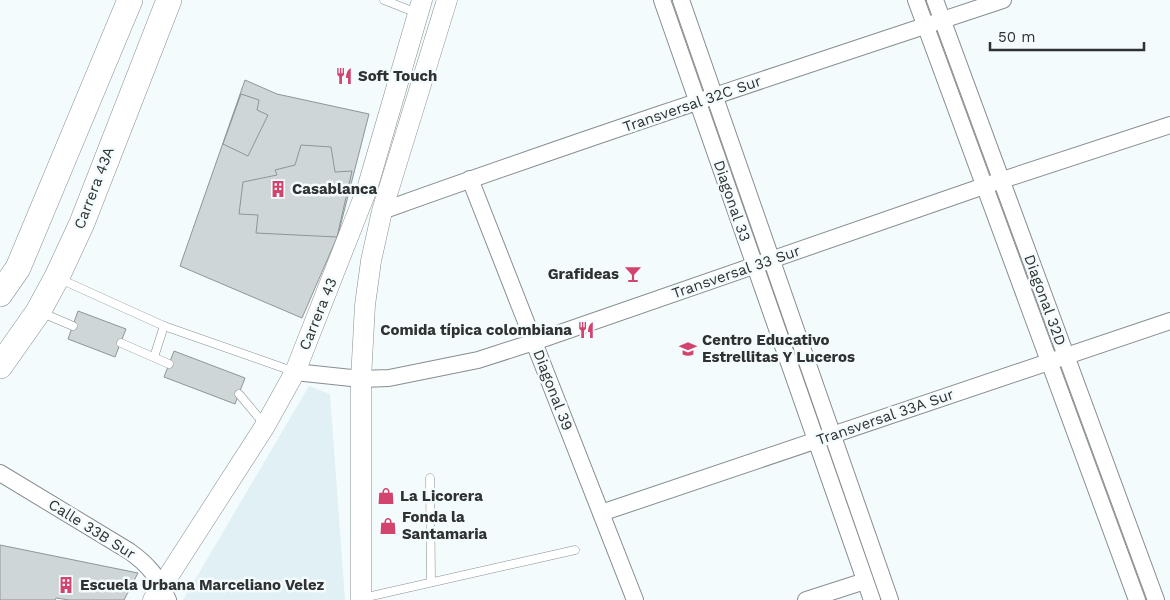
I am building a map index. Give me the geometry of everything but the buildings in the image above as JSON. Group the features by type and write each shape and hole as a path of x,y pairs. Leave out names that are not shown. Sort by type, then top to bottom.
{"main road":[{"path":"0,294 18,268 130,0"},
{"name":"Carrera 43A","path":"0,366 38,312 57,277 82,222 169,0"}],"street":[{"path":"361,599 361,379 365,305 371,261 382,211 447,0"},
{"name":"Diagonal 33","path":"662,0 872,600"},
{"name":"Diagonal 33","path":"681,0 890,600"},
{"name":"Diagonal 32D","path":"916,0 1137,600"},
{"name":"Diagonal 32D","path":"935,0 1156,600"},
{"name":"Transversal 32C Sur","path":"382,211 698,101 1003,0"},
{"name":"Carrera 43","path":"161,596 265,426 295,372 367,189 420,7"},
{"name":"Transversal 33 Sur","path":"295,372 361,379 389,378 478,360 984,186 1170,125"},
{"name":"Diagonal 39","path":"470,180 635,600"},
{"name":"Transversal 33A Sur","path":"601,513 1170,320"},
{"name":"Calle 33B Sur","path":"0,473 143,561 154,573 161,596"},
{"path":"806,600 865,581"},
{"path":"1156,600 1170,594"}],"lane":[{"path":"384,0 420,7"},
{"path":"57,277 164,326 295,372"},
{"path":"38,312 73,326"},
{"path":"154,357 164,326"},
{"path":"120,343 169,364"},
{"path":"239,394 265,426"},
{"path":"430,478 431,582"},
{"path":"361,599 576,550"}],"shaded area":[{"path":"309,386 330,394 345,600 183,600"}],"place":[{"name":"Soft Touch","path":"344,76"},
{"name":"Casablanca","path":"278,189"},
{"name":"Grafideas","path":"633,274"},
{"name":"Comida típica colombiana","path":"586,330"},
{"name":"Centro Educativo Estrellitas Y Luceros","path":"688,349"},
{"name":"La Licorera","path":"386,496"},
{"name":"Fonda la Santamaria","path":"388,526"},
{"name":"Escuela Urbana Marceliano Velez","path":"66,585"}]}
